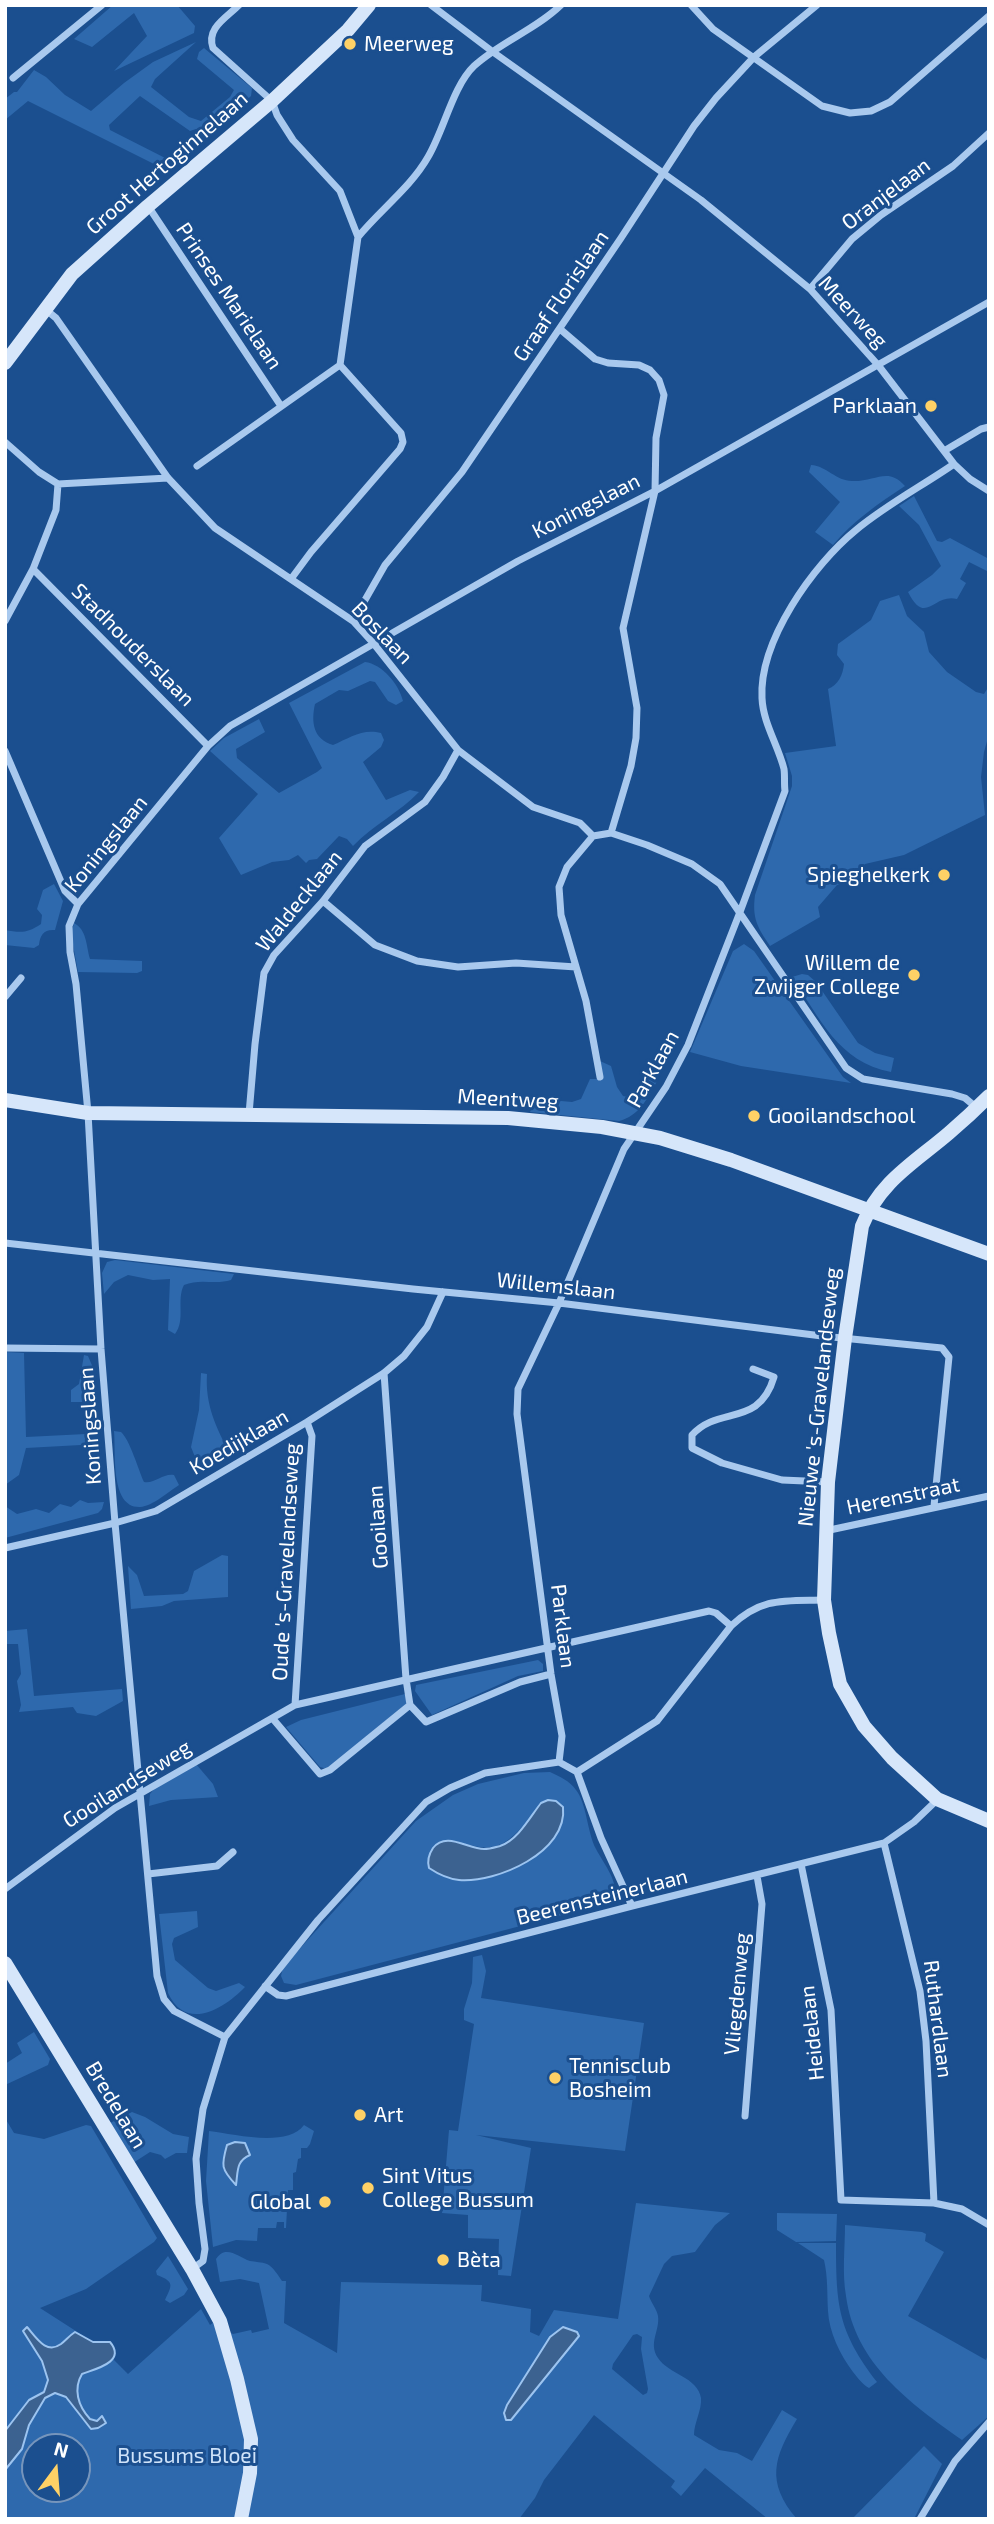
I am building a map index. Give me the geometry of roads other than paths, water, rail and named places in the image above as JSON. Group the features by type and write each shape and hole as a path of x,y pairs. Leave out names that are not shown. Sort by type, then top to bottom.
{"main road":[{"name":"Groot Hertoginnelaan","path":"5,363 72,274 272,100 348,30 369,5"},
{"name":"Nieuwe 's-Gravelandseweg","path":"989,1096 948,1134 908,1164 875,1199 869,1210 858,1244 828,1482 824,1600 828,1633 841,1684 864,1726 892,1758 937,1799 989,1821"},
{"name":"Meentweg","path":"5,1100 88,1114 508,1118 601,1127 660,1138 731,1160 989,1254"},
{"name":"Bredelaan","path":"5,1963 192,2269"},
{"path":"192,2269 220,2321 251,2439 250,2473 241,2519"}],"street":[{"path":"13,78 102,5"},
{"path":"197,466 340,365 358,237 340,191 293,140 277,115 272,100 213,48 210,38 212,30 239,5"},
{"name":"Meerweg","path":"431,5 701,200 810,289 878,365 954,464 970,479 989,491"},
{"path":"358,237 427,159 444,126 458,88 472,68 547,19 561,5"},
{"path":"691,5 713,29 822,106 850,113 871,111 890,102 989,16"},
{"name":"Graaf Florislaan","path":"353,621 385,565 463,472 716,98 754,57 817,5"},
{"name":"Oranjelaan","path":"810,289 852,239 881,215 954,166 989,133"},
{"name":"Prinses Marielaan","path":"148,206 281,406"},
{"name":"Koningslaan","path":"225,2037 174,2011 164,1999 156,1976 115,1523 101,1349 88,1114 69,926 78,904 208,746 230,726 518,561 655,491 989,302"},
{"name":"Boslaan","path":"45,309 56,318 168,478 215,527 353,621 458,750 533,807 580,823 593,835"},
{"path":"560,329 595,359 608,363 639,365 650,370 659,380 664,395 656,438 655,491 623,628 637,708 636,738 631,766 611,833"},
{"path":"291,579 400,449 403,442 401,433 340,365"},
{"path":"944,452 981,429 989,427"},
{"path":"5,442 39,472 58,484 168,478"},
{"name":"Parklaan","path":"559,1762 562,1736 551,1674 517,1414 518,1389 559,1303 624,1149 666,1087 688,1045 785,791 784,771 770,735 762,701 762,682 775,637 806,583 856,530 954,464"},
{"path":"5,621 33,569 56,510 58,484"},
{"name":"Stadhouderslaan","path":"33,569 208,746"},
{"name":"Waldecklaan","path":"249,1114 264,973 274,955 323,901 365,846 425,802 443,778 458,750"},
{"path":"5,751 65,891 78,904"},
{"path":"600,1077 586,1001 561,915 559,887 567,867 593,835 611,833 692,863 720,884 803,1009 846,1068 863,1079 952,1094 965,1098 977,1108"},
{"path":"323,901 375,945 417,961 458,967 516,963 576,967"},
{"path":"5,997 21,978"},
{"name":"Willemslaan","path":"5,1243 942,1348 949,1357 934,1506"},
{"name":"Koedijklaan","path":"5,1548 156,1511 384,1373 404,1356 428,1327 443,1292"},
{"path":"5,1348 101,1349"},
{"path":"753,1368 774,1377 770,1392 758,1406 699,1427 692,1435 692,1448 722,1463 782,1480 828,1482"},
{"name":"Gooilaan","path":"384,1373 406,1679"},
{"name":"Oude 's-Gravelandseweg","path":"295,1705 312,1437 307,1422"},
{"name":"Herenstraat","path":"825,1531 989,1496"},
{"path":"577,1772 657,1721 731,1626 745,1613 765,1603 824,1600"},
{"name":"Gooilandseweg","path":"5,1889 140,1792 295,1705 709,1611 716,1613 731,1626"},
{"path":"406,1679 410,1705 426,1722 520,1682 551,1674"},
{"path":"273,1718 320,1774 330,1770 410,1705"},
{"path":"192,2269 203,2261 205,2249 196,2159 201,2122 225,2037 318,1920 426,1802 485,1773 559,1762 577,1772 601,1838 632,1906"},
{"name":"Beerensteinerlaan","path":"265,1986 278,1995 286,1996 884,1843 914,1822 937,1799"},
{"name":"Ruthardlaan","path":"884,1843 920,1991 927,2055 934,2203"},
{"path":"148,1874 217,1866 233,1852"},
{"name":"Heidelaan","path":"801,1864 831,2010 841,2200 934,2203"},
{"name":"Vliegdenweg","path":"745,2116 762,1904 757,1876"},
{"path":"934,2203 962,2209 989,2225"},
{"path":"920,2519 955,2461 989,2422"}],"place":[{"name":"Meerweg","path":"350,44"},
{"name":"Parklaan","path":"931,406"},
{"name":"Spieghelkerk","path":"944,875"},
{"name":"Willem de Zwijger College","path":"914,975"},
{"name":"Gooilandschool","path":"754,1116"},
{"name":"Tennisclub Bosheim","path":"555,2078"},
{"name":"Art","path":"360,2115"},
{"name":"Sint Vitus College Bussum","path":"368,2188"},
{"name":"Global","path":"325,2202"},
{"name":"Bèta","path":"443,2260"}],"park label":[{"name":"Bussums Bloei","path":"187,2456"}]}
